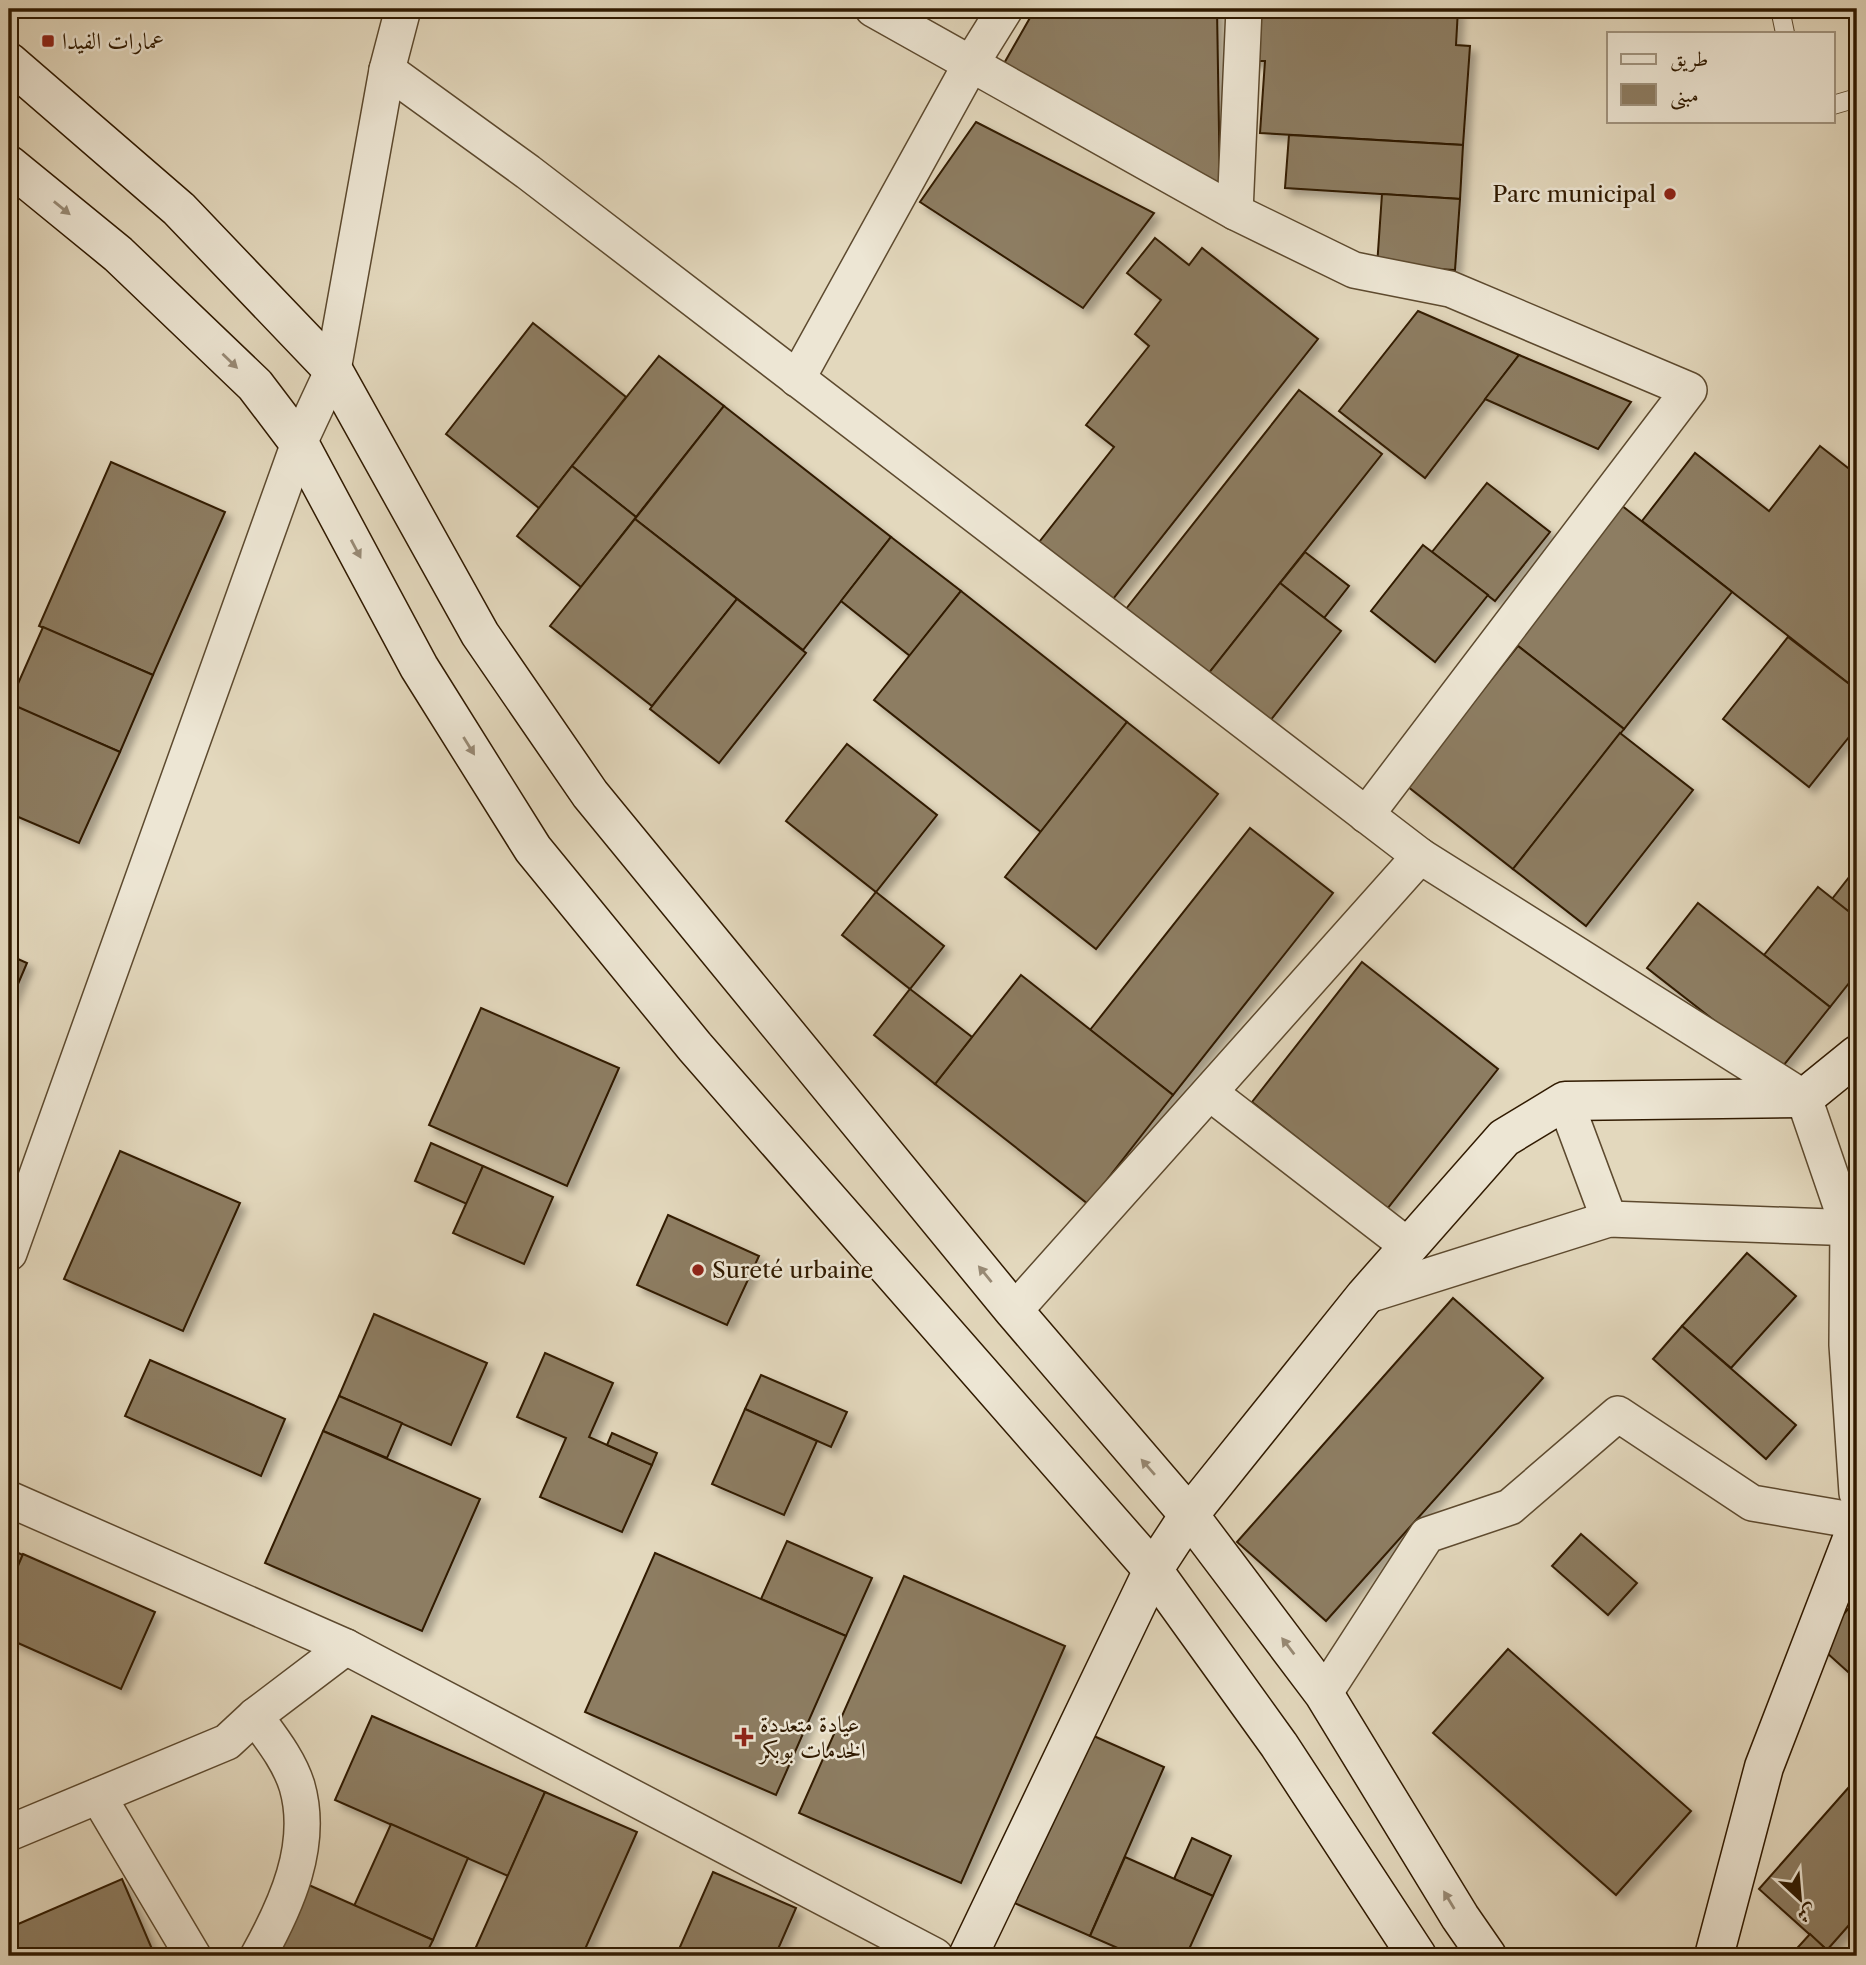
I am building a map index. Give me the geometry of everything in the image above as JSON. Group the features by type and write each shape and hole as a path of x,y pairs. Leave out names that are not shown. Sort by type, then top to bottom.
{"main road":[{"path":"9,62 178,209 333,370 480,634 590,794 1014,1311 1189,1515 1324,1694 1460,1917 1487,1956"},
{"path":"9,166 118,254 256,385 299,443 419,667 533,849 695,1047 1153,1570 1279,1745 1417,1956"},
{"path":"968,1956 1153,1570 1189,1515 1365,1296 1504,1138 1565,1101 1804,1098 1857,1055"},
{"path":"1714,1956 1764,1767 1857,1526"}],"street":[{"path":"9,1253 299,443 333,370 387,70 402,9"},
{"path":"873,9 972,62 1235,212 1353,270 1450,289 1689,390 1366,815"},
{"path":"797,379 972,62 1005,9"},
{"path":"1235,212 1244,9"},
{"path":"387,70 528,172 1420,856 1804,1098 1853,1227 1847,1345 1857,1493"},
{"path":"1014,1311 1420,856"},
{"path":"1210,1093 1408,1246"},
{"path":"1565,1101 1609,1219"},
{"path":"1365,1296 1609,1219 1853,1227"},
{"path":"1324,1694 1427,1535 1510,1507 1618,1414 1752,1503 1857,1521"},
{"path":"9,1499 346,1647 934,1956"},
{"path":"9,1833 227,1742 255,1716 346,1647"},
{"path":"255,1716 281,1752 297,1787 301,1827 295,1877 258,1956"},
{"path":"98,1796 194,1956"}],"lane":[{"path":"1780,9 1786,32"},
{"path":"1834,105 1857,98"}],"building":[{"path":"1035,9 1217,9 1220,192 1002,67"},
{"path":"1252,9 1458,9 1456,45 1470,46 1463,145 1260,133 1265,61 1249,61"},
{"path":"976,122 1154,213 1083,308 920,202"},
{"path":"1289,135 1463,145 1460,199 1285,188"},
{"path":"1382,194 1460,199 1455,270 1377,266"},
{"path":"1155,238 1189,265 1202,248 1318,339 1109,604 1036,546 1114,447 1086,425 1149,346 1135,334 1161,300 1127,273"},
{"path":"1418,311 1519,355 1425,478 1339,411"},
{"path":"533,323 626,397 539,508 446,434"},
{"path":"1519,355 1631,402 1598,449 1485,399"},
{"path":"659,356 724,406 636,517 572,466"},
{"path":"1299,390 1382,454 1201,683 1118,619"},
{"path":"724,406 891,537 803,650 635,519"},
{"path":"1820,446 1857,475 1857,690 1642,521 1695,453 1769,511"},
{"path":"111,462 225,512 153,675 39,626"},
{"path":"572,466 636,517 581,587 517,536"},
{"path":"1487,483 1550,532 1495,601 1432,552"},
{"path":"1621,505 1732,592 1624,729 1513,642"},
{"path":"635,519 737,599 652,706 550,626"},
{"path":"891,537 961,591 910,656 841,601"},
{"path":"1423,545 1488,595 1435,662 1371,611"},
{"path":"1305,552 1349,586 1324,618 1280,583"},
{"path":"1280,583 1341,631 1262,731 1201,683"},
{"path":"961,591 1127,722 1041,832 874,700"},
{"path":"737,599 806,653 719,763 650,709"},
{"path":"43,627 153,675 120,752 9,704"},
{"path":"1788,637 1857,690 1857,727 1809,787 1723,719"},
{"path":"1518,646 1624,729 1513,869 1407,786"},
{"path":"9,703 120,752 79,843 9,813"},
{"path":"1127,722 1218,794 1096,949 1005,877"},
{"path":"1620,733 1693,790 1586,926 1513,869"},
{"path":"847,744 937,815 876,892 786,821"},
{"path":"1250,828 1333,893 1173,1095 1090,1030"},
{"path":"1857,867 1857,918 1832,899"},
{"path":"1818,887 1857,918 1857,973 1830,1007 1764,955"},
{"path":"876,892 944,946 910,989 842,935"},
{"path":"1698,903 1830,1007 1779,1071 1647,968"},
{"path":"9,955 27,963 9,1005"},
{"path":"1362,962 1498,1069 1387,1209 1252,1102"},
{"path":"1021,975 1173,1095 1088,1204 935,1084"},
{"path":"910,989 972,1037 935,1084 874,1035"},
{"path":"481,1008 619,1068 567,1186 429,1125"},
{"path":"431,1143 483,1166 467,1204 415,1181"},
{"path":"120,1151 240,1203 183,1331 64,1279"},
{"path":"483,1166 553,1197 524,1264 453,1233"},
{"name":"Sureté urbaine","path":"668,1215 759,1256 727,1325 637,1285"},
{"path":"1747,1253 1796,1296 1731,1368 1682,1326"},
{"path":"1453,1298 1543,1378 1326,1621 1237,1542"},
{"path":"374,1314 487,1363 451,1445 339,1396"},
{"path":"1682,1326 1796,1425 1766,1459 1653,1359"},
{"path":"545,1353 613,1383 589,1437 652,1465 622,1532 540,1497 566,1438 517,1417"},
{"path":"150,1360 285,1419 261,1476 125,1416"},
{"path":"761,1375 847,1412 831,1447 745,1409"},
{"path":"339,1396 402,1423 387,1458 323,1431"},
{"path":"745,1409 817,1441 784,1515 712,1484"},
{"path":"323,1431 480,1499 422,1631 265,1563"},
{"path":"612,1433 657,1453 652,1465 607,1445"},
{"path":"1581,1534 1637,1583 1608,1615 1552,1566"},
{"path":"787,1541 872,1578 846,1636 761,1599"},
{"path":"9,1549 23,1555 9,1587"},
{"path":"655,1553 846,1636 776,1795 585,1712"},
{"path":"23,1554 155,1612 121,1689 9,1639 9,1587"},
{"path":"904,1576 1065,1646 961,1883 799,1813"},
{"path":"1857,1599 1857,1680 1817,1644"},
{"path":"1508,1649 1691,1811 1616,1895 1433,1733"},
{"path":"372,1716 545,1792 508,1876 335,1800"},
{"path":"1087,1733 1164,1767 1090,1936 1012,1902"},
{"path":"1857,1778 1857,1916 1827,1950 1759,1889"},
{"path":"545,1792 637,1832 582,1956 472,1956"},
{"path":"391,1824 468,1858 433,1940 354,1906"},
{"path":"1192,1838 1231,1856 1213,1896 1174,1879"},
{"path":"1125,1857 1213,1896 1186,1956 1136,1956 1090,1936"},
{"path":"713,1872 796,1908 775,1956 676,1956"},
{"path":"122,1879 155,1956 9,1956 9,1928"},
{"path":"302,1882 433,1940 425,1956 269,1956"},
{"path":"1810,1934 1827,1950 1835,1956 1790,1956"}],"place":[{"name":"عمارات الفيدا","path":"48,41"},
{"name":"Parc municipal","path":"1670,194"},
{"name":"Sureté urbaine","path":"698,1270"},
{"name":"عيادة متعددة الخدمات بوبكر","path":"744,1737"}]}
